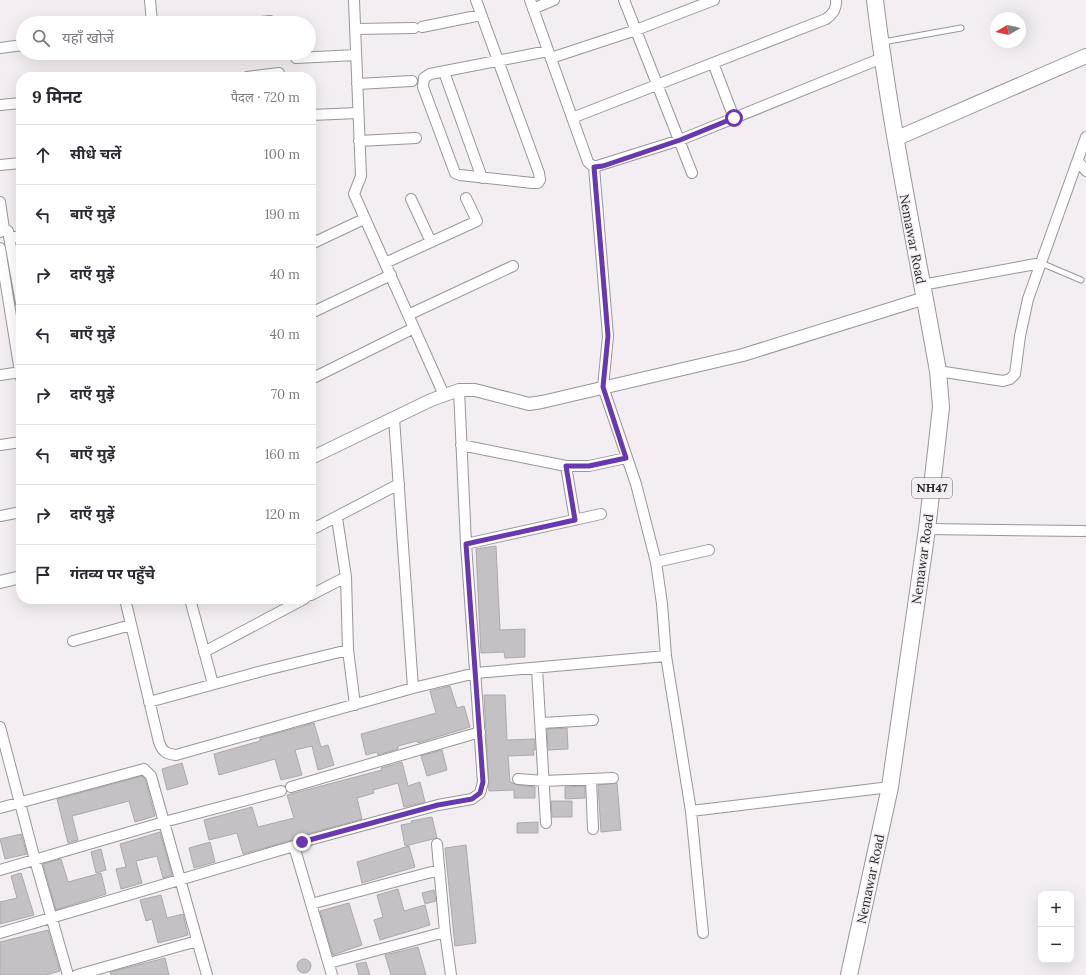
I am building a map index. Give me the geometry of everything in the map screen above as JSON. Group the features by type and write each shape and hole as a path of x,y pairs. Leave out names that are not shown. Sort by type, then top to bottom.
{"highway":[{"name":"Nemawar Road","path":"849,975 890,787 927,529 941,407 938,371 895,139 875,0"}],"main road":[{"path":"895,139 1086,56"}],"street":[{"path":"150,0 151,16"},
{"path":"354,0 361,176 354,194 444,395"},
{"path":"476,0 481,15 498,60 539,173 540,180 538,183 482,178 455,173 422,87 424,78 498,60 550,54 636,30 714,0"},
{"path":"554,0 531,4 588,162 594,167 608,336 603,387 636,484 656,562 662,604 666,656 691,811 703,933"},
{"path":"624,0 692,173"},
{"path":"572,118 826,19 832,15 837,6 836,0"},
{"path":"355,29 418,28 481,15"},
{"path":"0,48 16,46"},
{"path":"594,167 603,166 680,140 734,118 881,50"},
{"path":"316,57 356,55"},
{"path":"713,63 734,118"},
{"path":"444,72 482,178"},
{"path":"357,84 412,81"},
{"path":"0,105 16,103"},
{"path":"316,115 358,113"},
{"path":"938,371 1003,381 1010,379 1014,374 1028,299 1086,137"},
{"path":"359,141 416,138"},
{"path":"1078,161 1086,171"},
{"path":"0,165 16,163"},
{"path":"385,263 477,221 466,198"},
{"path":"411,199 431,242"},
{"path":"0,202 2,230 8,231 16,273"},
{"path":"316,242 364,219"},
{"path":"10,238 16,237"},
{"path":"0,248 5,306 16,353"},
{"path":"316,456 444,395 459,390 475,390 529,404 542,402 743,354 924,292 1041,263"},
{"path":"408,315 513,266"},
{"path":"316,312 391,275"},
{"path":"5,306 16,303"},
{"path":"316,377 414,328"},
{"path":"0,375 16,374"},
{"path":"302,842 438,805 472,799 480,793 483,782 466,544 459,390"},
{"path":"394,418 413,688"},
{"path":"0,445 16,443"},
{"path":"461,445 566,466 589,466 626,458"},
{"path":"566,466 575,520"},
{"path":"316,528 338,518 398,484"},
{"path":"0,516 16,513"},
{"path":"466,544 601,514"},
{"path":"338,518 346,577 348,650 355,705"},
{"path":"927,529 1084,531"},
{"path":"656,562 709,550"},
{"path":"316,592 346,577"},
{"path":"0,582 16,578"},
{"path":"126,604 162,750 169,755 176,756 413,688 476,673 666,656"},
{"path":"191,604 213,684"},
{"path":"204,652 295,604"},
{"path":"73,641 131,625"},
{"path":"149,702 213,684 348,650"},
{"path":"537,668 542,723 546,823"},
{"path":"542,723 592,720"},
{"path":"0,727 2,742 68,975"},
{"path":"0,870 480,732"},
{"path":"0,808 144,770 151,776 207,975"},
{"path":"518,779 544,781 613,778"},
{"path":"591,779 593,829"},
{"path":"691,811 890,787"},
{"path":"437,844 445,932 451,975"},
{"path":"0,933 294,846 332,975"},
{"path":"311,904 439,870"},
{"path":"329,963 445,932"},
{"path":"77,975 197,941"}],"lane":[{"path":"881,50 961,28"},
{"path":"1041,263 1081,280"}],"building":[{"path":"496,546 500,630 525,629 525,657 505,658 504,652 481,653 476,549"},
{"path":"450,686 457,708 464,706 470,727 418,743 417,741 398,746 398,749 378,755 377,752 366,755 361,734 436,713 430,691"},
{"path":"484,695 505,695 507,740 535,739 535,750 533,750 534,755 508,756 510,782 518,785 535,787 535,798 514,798 514,790 489,791"},
{"path":"314,723 321,747 328,745 334,765 318,770 312,746 295,750 302,775 281,780 275,759 219,775 214,754 260,741 260,738"},
{"path":"567,728 568,749 548,750 547,729"},
{"path":"442,750 447,770 427,776 421,756"},
{"path":"402,762 408,786 420,782 425,802 404,807 398,783 373,790 374,793 357,798 362,819 300,836 296,839 243,854 237,833 209,840 204,820 252,807 258,827 294,818 287,795 382,770 381,768"},
{"path":"182,763 188,784 167,790 162,769"},
{"path":"142,776 145,779 155,816 135,822 129,801 72,816 78,840 68,843 57,799"},
{"path":"617,783 621,830 601,832 598,785"},
{"path":"585,786 585,798 565,799 565,787"},
{"path":"551,801 572,801 572,817 552,817"},
{"path":"432,817 437,838 405,846 401,825 412,823 411,821"},
{"path":"538,822 538,833 517,833 517,823"},
{"path":"160,832 172,875 163,878 157,856 136,861 142,883 121,889 116,869 126,867 120,844"},
{"path":"21,834 27,854 5,859 0,839"},
{"path":"210,842 215,862 194,868 189,848"},
{"path":"466,845 476,943 455,946 445,848"},
{"path":"409,846 415,867 362,883 357,862"},
{"path":"101,849 106,870 96,873 91,852"},
{"path":"61,859 68,882 101,873 106,894 56,910 43,864"},
{"path":"21,873 34,915 0,924 0,902 17,898 11,876"},
{"path":"398,889 404,911 425,905 430,925 380,940 374,920 383,917 377,895"},
{"path":"434,890 436,901 425,904 422,893"},
{"path":"161,895 167,918 183,914 188,935 158,943 152,919 146,921 140,900"},
{"path":"349,903 362,945 333,955 320,911"},
{"path":"48,930 60,971 46,975 0,975 0,942"},
{"path":"418,947 426,975 391,975 385,955"},
{"path":"165,958 169,975 111,975 110,972"},
{"path":"304,959 309,961 311,966 309,971 304,973 299,971 297,966 299,961"},
{"path":"366,962 370,975 359,975 356,964"}],"route":[{"path":"302,842 438,805 472,799 480,793 483,782 466,544 575,520 566,466 589,466 626,458 603,387 608,336 594,167 603,166 680,140 734,118"}]}
